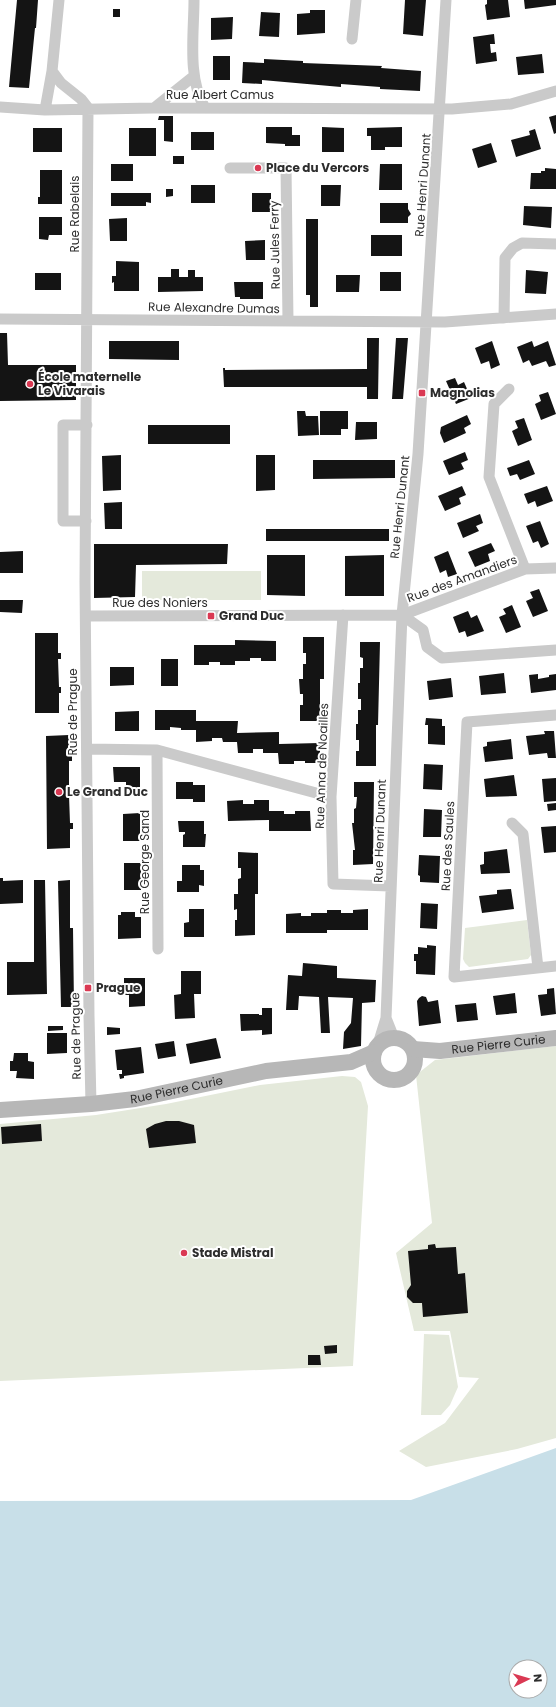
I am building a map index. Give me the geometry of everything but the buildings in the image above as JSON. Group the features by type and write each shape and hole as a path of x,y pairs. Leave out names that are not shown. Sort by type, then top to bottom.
{"street":[{"path":"45,110 52,71 59,0"},
{"path":"194,0 194,76 197,92 205,108"},
{"path":"352,39 356,0"},
{"name":"Rue Henri Dunant","path":"376,1048 386,1018 390,886 402,615 418,454 441,109 446,0"},
{"path":"52,71 61,83 82,99 88,108"},
{"path":"154,108 194,76"},
{"name":"Rue Albert Camus","path":"0,107 45,110 88,108 441,109 511,104 556,91"},
{"name":"Rue Rabelais","path":"88,108 88,319"},
{"name":"Rue Jules Ferry","path":"230,168 286,168 288,322"},
{"path":"504,318 505,258 513,248 522,243 556,244"},
{"name":"Rue Alexandre Dumas","path":"0,319 427,322 556,314"},
{"name":"Rue de Prague","path":"88,319 86,616 88,1009 91,1104"},
{"path":"509,389 494,404 489,477 525,569"},
{"path":"86,521 63,521 63,425 87,425"},
{"name":"Rue des Amandiers","path":"402,615 525,569 556,568"},
{"name":"Rue Anna de Noailles","path":"343,615 331,797 333,884 390,886"},
{"path":"402,615 423,630 427,647 442,658 556,650"},
{"name":"Rue des Noniers","path":"86,616 402,615"},
{"name":"Rue des Saules","path":"556,715 467,722 454,977 556,966"},
{"path":"87,749 157,750 331,797"},
{"name":"Rue George Sand","path":"157,750 158,949"},
{"path":"512,823 523,834 538,968"},
{"name":"Rue Henri Dunant","path":"386,1018 394,1038"},
{"path":"394,1038 405,1041 414,1057 407,1076 401,1079 387,1079 376,1070 373,1058 376,1048 383,1041 394,1038"},
{"name":"Rue Pierre Curie","path":"414,1057 440,1051 556,1038"},
{"name":"Rue Pierre Curie","path":"0,1110 91,1104 135,1099 266,1072 351,1062 376,1048"},
{"name":"Rue Pierre Curie","path":"351,1062 376,1070"}],"shaded area":[{"path":"142,571 261,571 261,600 142,600"},
{"path":"527,920 531,955 528,959 469,967 465,963 463,959 465,928"},
{"path":"556,1046 556,1438 517,1449 426,1467 399,1451 445,1423 479,1378 459,1377 450,1331 414,1331 396,1253 432,1223 416,1075 435,1060"},
{"path":"342,1076 355,1077 361,1082 368,1106 353,1366 0,1381 0,1124 96,1115 166,1104 260,1085"},
{"path":"424,1334 449,1335 458,1387 450,1405 441,1415 421,1415"}],"water":[{"path":"556,1448 556,1707 0,1707 0,1501 411,1500"}],"place":[{"name":"Place du Vercors","path":"258,168"},
{"name":"École maternelle Le Vivarais","path":"30,384"},
{"name":"Magnolias","path":"422,393"},
{"name":"Grand Duc","path":"211,616"},
{"name":"Le Grand Duc","path":"59,792"},
{"name":"Prague","path":"88,988"},
{"name":"Stade Mistral","path":"184,1253"}]}
